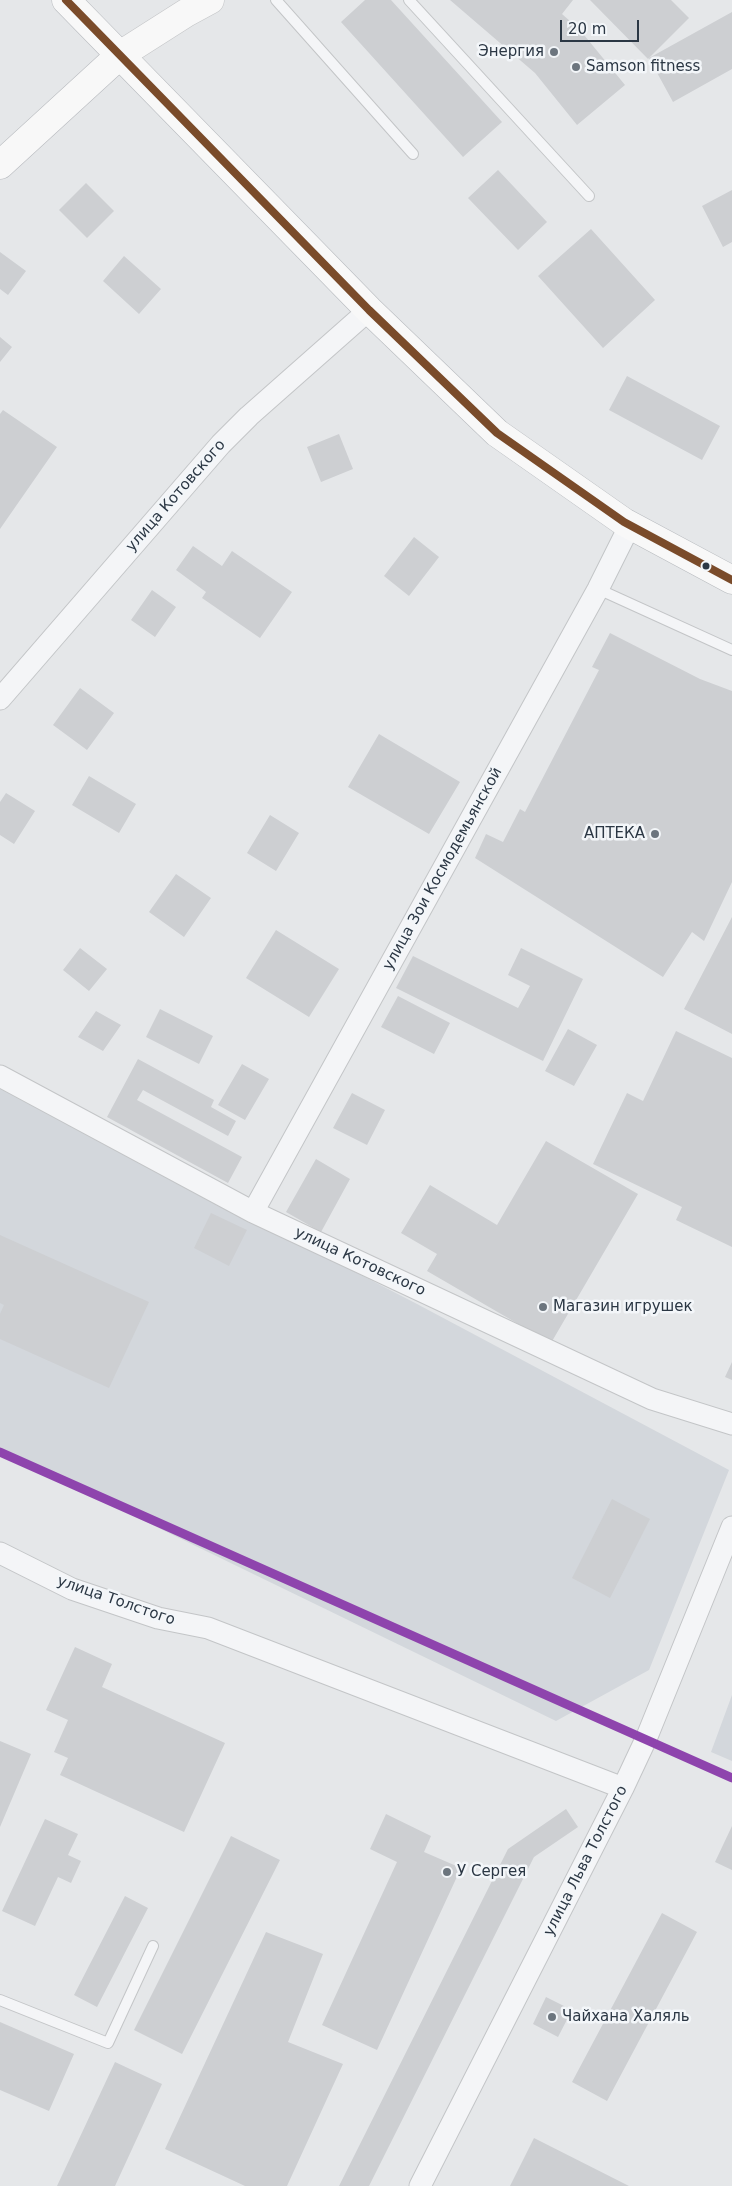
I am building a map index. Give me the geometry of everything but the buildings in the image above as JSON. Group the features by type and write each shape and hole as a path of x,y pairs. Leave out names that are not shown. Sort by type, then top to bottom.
{"main road":[{"path":"66,0 369,310 497,433 630,525 732,580"},
{"path":"0,165 120,56 186,13 210,0"}],"street":[{"name":"улица Котовского","path":"0,699 221,444 249,416 369,310"},
{"name":"улица Зои Космодемьянской","path":"253,1212 598,589 630,525"},
{"name":"улица Котовского","path":"0,1076 253,1212 652,1399 732,1424"},
{"name":"улица Льва Толстого","path":"420,2186 623,1788 646,1739 732,1527"},
{"name":"улица Толстого","path":"0,1553 72,1589 158,1618 208,1628 623,1788"}],"lane":[{"path":"276,0 413,154"},
{"path":"409,0 589,196"},
{"path":"598,589 732,650"},
{"path":"0,2000 108,2043 153,1946"}],"shaded area":[{"path":"0,1083 29,1103 417,1304 729,1470 649,1670 556,1721 0,1451"},
{"path":"732,1695 732,1761 711,1752"}],"transit line":[{"path":"66,0 369,310 497,433 624,522 732,580"},
{"path":"0,1452 732,1778"}],"place":[{"name":"Энергия","path":"554,52"},
{"name":"Samson fitness","path":"576,67"},
{"name":"АПТЕКА","path":"655,834"},
{"name":"Магазин игрушек","path":"543,1307"},
{"name":"У Сергея","path":"447,1872"},
{"name":"Чайхана Халяль","path":"552,2017"}]}
